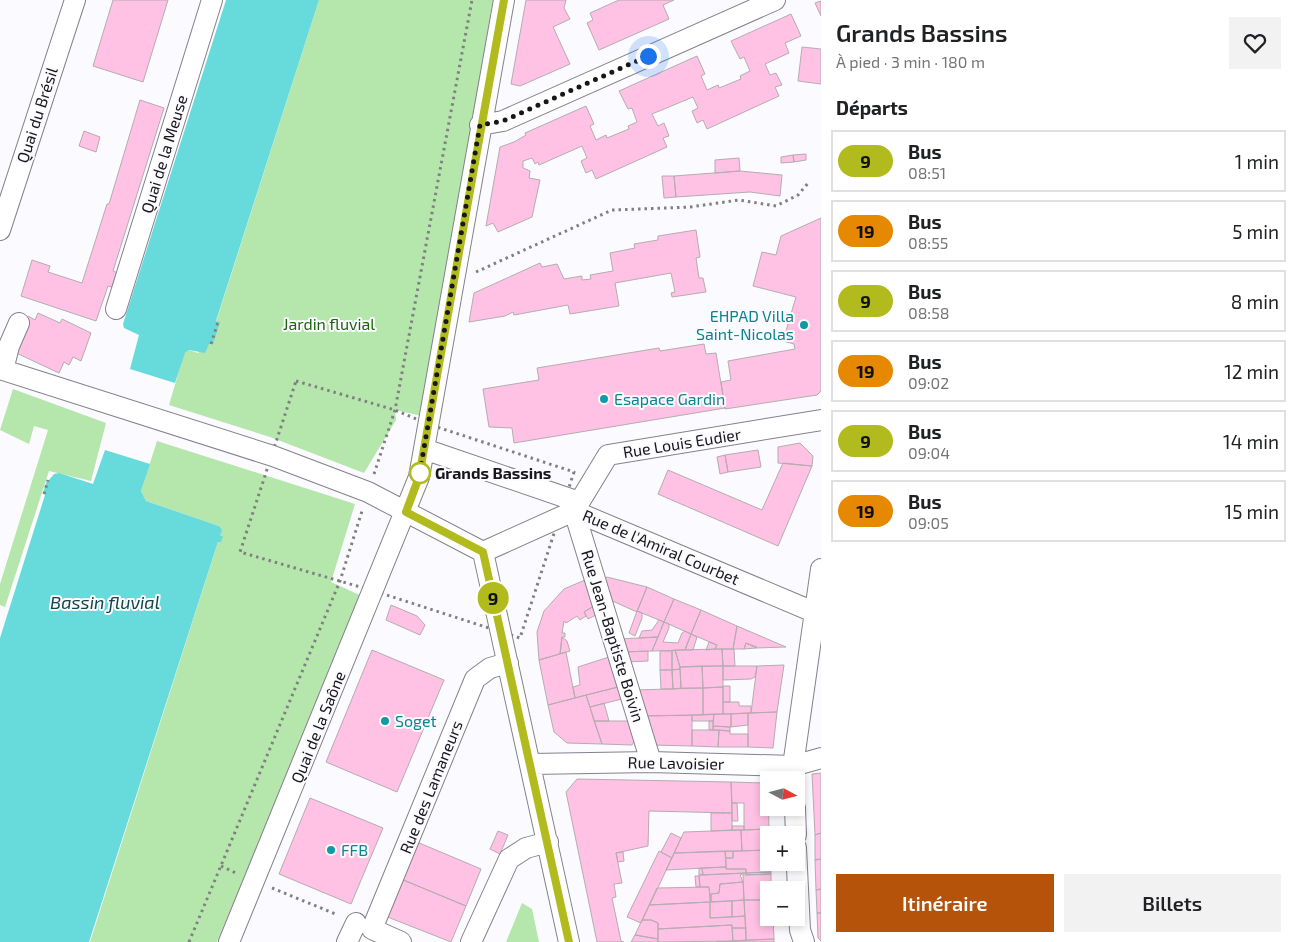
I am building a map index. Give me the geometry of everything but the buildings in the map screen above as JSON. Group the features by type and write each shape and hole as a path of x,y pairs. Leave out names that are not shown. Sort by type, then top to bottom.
{"street":[{"name":"Quai du Brésil","path":"0,230 74,0"},
{"name":"Quai de la Meuse","path":"116,309 212,0"},
{"name":"Quai de la Saône","path":"229,942 419,477 480,125 504,0"},
{"path":"480,125 503,121 775,0"},
{"path":"19,322 2,370 273,456 368,492 483,552 499,666 531,764 569,942"},
{"name":"Rue Louis Eudier","path":"577,506 608,455 821,420"},
{"path":"424,449 577,506"},
{"name":"Rue de l'Amiral Courbet","path":"483,552 577,506 818,613"},
{"name":"Rue Jean-Baptiste Boivin","path":"577,506 651,762"},
{"path":"793,771 818,613 821,569"},
{"name":"Rue des Lamaneurs","path":"347,942 363,926 475,679 499,666"},
{"name":"Rue Lavoisier","path":"797,771 821,758"},
{"name":"Rue Lavoisier","path":"531,764 651,762 767,771"},
{"path":"471,942 509,859 526,848 548,842"},
{"path":"797,871 800,930 804,942"},
{"path":"363,926 402,942"}],"path":[{"path":"189,942 340,581 395,410 472,0"},
{"path":"454,272 478,272 612,210 690,207 739,200 776,206 798,195 810,182"},
{"path":"211,344 218,322"},
{"path":"44,494 48,480"},
{"path":"254,881 363,926"}],"green space":[{"name":"Jardin fluvial","path":"319,0 493,0 422,416 395,410 396,420 364,473 270,437 169,405 184,354 189,350 198,353 209,344"},
{"path":"13,389 106,423 91,481 49,471 5,607 0,605 0,584 48,430 34,426 29,444 0,430"},
{"path":"157,441 355,504 331,582 362,596 217,942 90,942 220,536 219,526 146,501 141,491"},
{"path":"522,903 532,909 539,942 506,942"}],"water":[{"path":"226,0 319,0 216,321 220,322 213,344 209,344 205,353 189,350 185,353 175,383 130,369 139,335 124,328 123,324"},
{"name":"Bassin fluvial","path":"105,450 150,464 141,491 146,501 219,526 222,530 220,536 223,536 221,542 218,542 89,942 0,942 0,638 45,495 43,493 47,480 54,474 59,473 93,484"}],"bus line":[{"name":"9","path":"504,0 480,125 419,477 406,512 483,552 569,942"}],"place":[{"name":"EHPAD Villa Saint-Nicolas","path":"804,325"},
{"name":"Esapace Gardin","path":"604,399"},
{"name":"Grands Bassins","path":"420,473"},
{"name":"Soget","path":"385,721"},
{"name":"FFB","path":"331,850"}],"route":[{"path":"420,473 419,477 480,125 503,121 648,56"}]}
